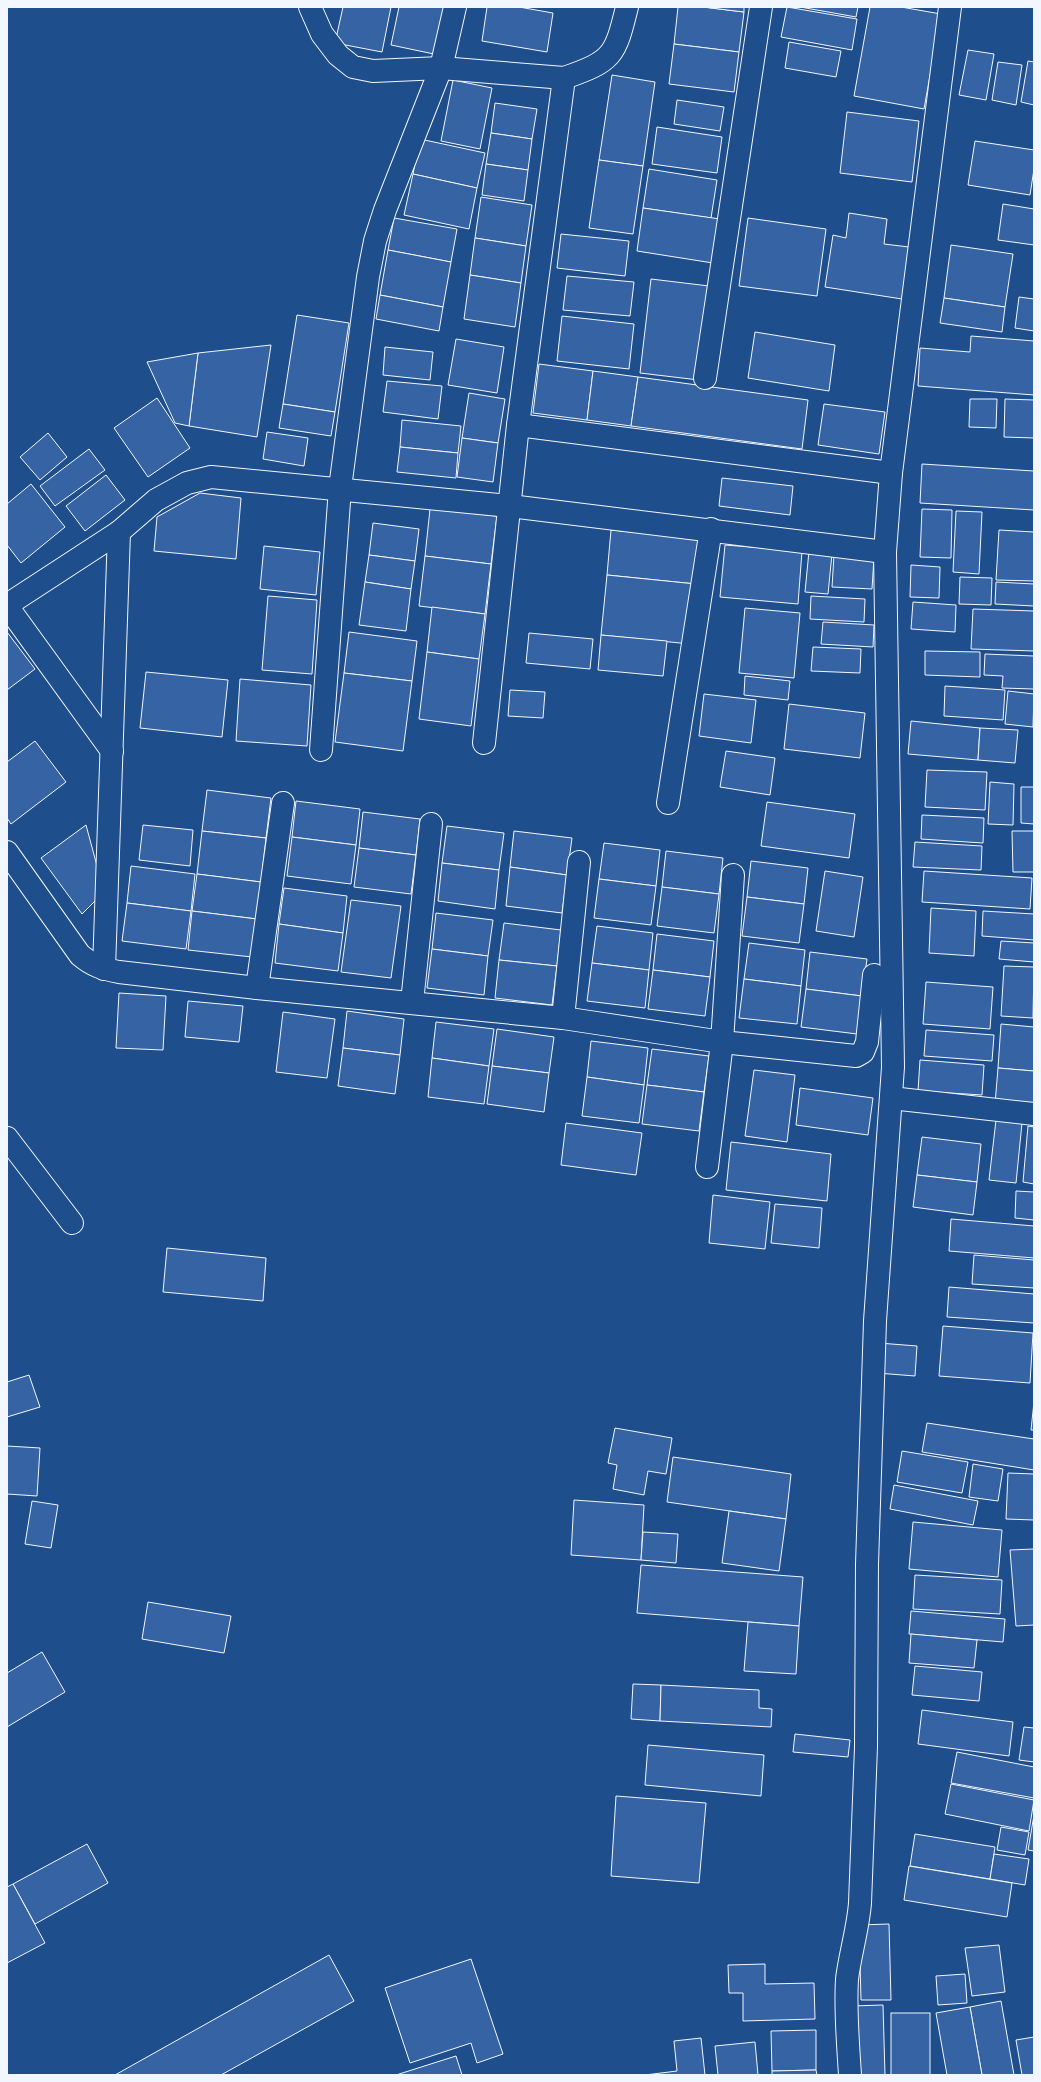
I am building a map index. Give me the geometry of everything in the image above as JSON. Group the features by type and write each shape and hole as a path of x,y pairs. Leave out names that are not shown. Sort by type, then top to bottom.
{"street":[{"path":"310,7 322,34 338,55 353,67 373,71 441,68 564,78 590,69 602,62 612,52 618,40 627,7"},
{"path":"321,750 340,488 368,277 375,241 441,68 455,7"},
{"path":"705,378 761,7"},
{"path":"850,2075 846,2012 847,1979 858,1922 860,1903 866,1747 867,1564 875,1321 893,1067 885,552 891,473 950,7"},
{"path":"484,743 518,425 564,78"},
{"path":"518,425 891,473"},
{"path":"112,751 7,605 119,532 156,500 187,483 212,476 510,506 711,529 885,552"},
{"path":"668,803 711,529"},
{"path":"104,970 119,532"},
{"path":"257,988 283,803"},
{"path":"412,1002 431,824"},
{"path":"7,852 80,956 91,964 104,970 257,988 563,1018 722,1042 856,1056 863,1052 867,1042 874,975"},
{"path":"563,1018 579,862"},
{"path":"707,1167 722,1042 733,875"},
{"path":"868,1028 893,1067"},
{"path":"892,1098 1034,1114"},
{"path":"7,1138 72,1223"}],"building":[{"path":"343,7 391,7 382,52 335,43"},
{"path":"399,7 444,7 434,54 391,45"},
{"path":"487,7 519,7 553,13 547,52 482,41"},
{"path":"678,7 703,7 744,12 739,52 674,44"},
{"path":"703,7 744,7 744,12"},
{"path":"787,7 857,19 852,50 781,37"},
{"path":"800,7 858,7 856,17"},
{"path":"870,7 901,7 941,14 924,109 854,96"},
{"path":"789,42 841,51 836,77 785,68"},
{"path":"674,44 739,52 734,92 669,84"},
{"path":"968,50 994,54 986,100 959,95"},
{"path":"1028,61 1034,62 1034,105 1021,102"},
{"path":"998,62 1022,65 1016,105 992,100"},
{"path":"612,75 655,82 643,166 599,160"},
{"path":"453,80 492,88 480,149 441,141"},
{"path":"677,100 724,107 720,131 674,124"},
{"path":"495,103 537,109 532,139 491,133"},
{"path":"847,112 919,121 912,182 840,173"},
{"path":"657,127 722,137 717,173 652,164"},
{"path":"491,133 532,139 528,170 486,164"},
{"path":"420,139 485,153 477,188 413,174"},
{"path":"975,141 1034,150 1034,169 1030,195 968,185"},
{"path":"599,160 643,166 633,234 589,228"},
{"path":"486,164 528,170 524,201 482,195"},
{"path":"649,169 717,180 711,218 643,208"},
{"path":"413,174 477,188 469,229 404,215"},
{"path":"481,197 532,205 526,246 475,238"},
{"path":"1003,204 1034,209 1034,245 998,240"},
{"path":"643,208 720,219 713,263 637,251"},
{"path":"849,213 887,219 884,244 909,247 902,299 825,287 833,235 846,238"},
{"path":"394,218 457,229 451,262 388,250"},
{"path":"748,218 826,229 817,296 739,286"},
{"path":"561,234 629,241 625,276 557,268"},
{"path":"475,238 526,246 521,283 470,275"},
{"path":"951,245 1013,254 1005,307 944,298"},
{"path":"388,250 451,262 443,307 380,295"},
{"path":"470,275 521,283 515,327 464,319"},
{"path":"567,276 634,282 630,316 563,310"},
{"path":"651,279 709,286 699,380 640,373"},
{"path":"380,295 443,307 439,331 376,319"},
{"path":"1019,297 1034,299 1034,331 1015,328"},
{"path":"944,298 1005,307 1002,332 940,323"},
{"path":"297,315 349,323 335,412 283,404"},
{"path":"562,316 634,324 629,369 557,361"},
{"path":"755,332 835,345 829,391 748,378"},
{"path":"971,336 1034,341 1034,395 918,386 920,348 970,352"},
{"path":"456,339 504,347 497,393 448,385"},
{"path":"271,345 257,437 189,426 198,353"},
{"path":"385,347 433,352 430,380 383,375"},
{"path":"198,353 189,426 175,423 147,362"},
{"path":"539,364 593,371 587,420 533,413"},
{"path":"593,371 638,377 631,426 587,420"},
{"path":"638,377 808,400 802,449 631,426"},
{"path":"387,381 442,386 438,419 383,412"},
{"path":"469,393 505,399 498,443 462,438"},
{"path":"157,398 190,448 148,477 114,428"},
{"path":"970,399 997,399 996,428 969,427"},
{"path":"1005,399 1034,400 1034,438 1004,437"},
{"path":"283,404 335,412 331,436 279,428"},
{"path":"824,404 885,412 879,454 818,445"},
{"path":"402,420 461,426 458,453 400,447"},
{"path":"267,432 308,438 304,466 263,459"},
{"path":"48,433 67,457 40,480 20,457"},
{"path":"462,438 498,443 493,482 457,477"},
{"path":"400,447 458,453 456,478 397,472"},
{"path":"89,449 105,470 55,506 40,486"},
{"path":"922,464 1034,471 1034,510 920,503"},
{"path":"106,475 125,500 85,531 66,506"},
{"path":"722,478 793,486 790,515 719,506"},
{"path":"31,484 65,527 21,563 7,545 7,504"},
{"path":"200,493 241,498 236,559 154,551 157,517"},
{"path":"430,509 497,516 491,564 425,556"},
{"path":"922,509 952,510 951,558 920,557"},
{"path":"956,511 982,512 979,574 953,572"},
{"path":"373,523 419,529 415,561 369,555"},
{"path":"611,530 700,539 696,584 607,575"},
{"path":"999,530 1034,532 1034,581 996,580"},
{"path":"725,545 802,551 798,604 720,597"},
{"path":"264,546 320,552 316,595 260,589"},
{"path":"809,551 832,554 828,594 805,592"},
{"path":"369,555 415,561 411,589 365,582"},
{"path":"834,555 874,558 872,589 832,587"},
{"path":"425,556 491,564 485,614 419,606"},
{"path":"911,565 940,567 939,598 910,597"},
{"path":"607,575 696,584 690,644 601,635"},
{"path":"960,577 992,578 991,605 959,604"},
{"path":"365,582 411,589 406,631 359,625"},
{"path":"996,582 1034,584 1034,606 995,604"},
{"path":"268,596 317,600 312,674 262,670"},
{"path":"811,596 865,599 864,622 810,619"},
{"path":"913,602 956,605 955,632 911,629"},
{"path":"432,607 485,614 479,659 427,652"},
{"path":"745,608 800,613 794,678 739,673"},
{"path":"973,609 1034,611 1034,651 971,649"},
{"path":"823,622 874,625 873,647 821,644"},
{"path":"7,632 35,669 7,690"},
{"path":"349,632 417,641 412,681 344,673"},
{"path":"529,633 593,639 590,669 526,663"},
{"path":"601,635 667,641 663,676 598,670"},
{"path":"813,647 861,649 860,673 811,671"},
{"path":"925,651 980,652 980,677 925,675"},
{"path":"427,652 479,659 471,726 419,719"},
{"path":"985,654 1034,656 1034,689 1002,688 1003,676 984,675"},
{"path":"146,672 228,680 222,737 140,728"},
{"path":"344,673 412,681 403,751 335,742"},
{"path":"745,676 790,681 788,700 744,695"},
{"path":"240,679 311,685 307,746 236,741"},
{"path":"945,686 1005,690 1003,720 944,716"},
{"path":"510,690 545,692 543,718 508,716"},
{"path":"1008,691 1034,694 1033,727 1005,724"},
{"path":"704,694 756,700 751,743 699,736"},
{"path":"789,704 865,713 860,758 784,749"},
{"path":"911,721 980,728 978,760 908,754"},
{"path":"980,728 1018,730 1015,763 978,760"},
{"path":"35,741 66,782 11,824 7,818 7,762"},
{"path":"726,751 775,758 770,795 720,787"},
{"path":"927,770 987,772 985,810 925,807"},
{"path":"990,782 1014,784 1013,825 988,824"},
{"path":"1021,787 1034,787 1034,824 1021,823"},
{"path":"207,790 271,798 266,838 202,831"},
{"path":"296,801 360,809 356,845 292,837"},
{"path":"767,802 855,814 849,858 761,846"},
{"path":"363,812 420,819 416,855 359,848"},
{"path":"922,815 984,818 983,843 921,839"},
{"path":"86,825 104,892 82,914 41,858"},
{"path":"143,825 193,830 190,866 139,860"},
{"path":"447,826 504,833 499,870 442,863"},
{"path":"202,831 266,838 261,882 197,874"},
{"path":"514,831 572,838 567,875 510,867"},
{"path":"1012,831 1034,831 1034,872 1013,872"},
{"path":"292,837 356,845 351,884 287,876"},
{"path":"915,842 982,846 981,870 913,867"},
{"path":"604,843 660,850 656,886 599,879"},
{"path":"359,848 416,855 411,894 354,887"},
{"path":"666,851 723,858 719,894 662,887"},
{"path":"751,861 808,868 804,904 747,897"},
{"path":"442,863 499,870 495,909 438,901"},
{"path":"131,866 195,874 191,911 127,903"},
{"path":"510,867 567,875 562,913 506,906"},
{"path":"825,871 863,877 854,937 816,931"},
{"path":"924,871 1032,878 1030,909 922,902"},
{"path":"197,874 261,882 257,919 192,911"},
{"path":"599,879 656,886 651,925 594,918"},
{"path":"662,887 719,894 714,933 657,926"},
{"path":"284,888 347,896 343,933 279,924"},
{"path":"747,897 804,904 799,943 742,936"},
{"path":"351,900 401,906 391,978 341,972"},
{"path":"127,903 191,911 186,949 122,941"},
{"path":"931,908 976,911 974,956 929,953"},
{"path":"192,911 257,919 252,957 188,950"},
{"path":"983,911 1034,914 1034,940 982,936"},
{"path":"436,913 493,920 488,956 432,949"},
{"path":"504,923 561,930 557,966 499,960"},
{"path":"279,924 343,933 338,971 275,963"},
{"path":"597,926 653,933 649,970 592,963"},
{"path":"657,934 714,941 710,977 653,970"},
{"path":"1001,941 1034,943 1034,962 999,959"},
{"path":"749,943 805,950 801,986 744,979"},
{"path":"432,949 488,956 484,995 427,988"},
{"path":"810,952 867,959 862,996 806,989"},
{"path":"499,960 557,966 552,1005 495,998"},
{"path":"592,963 649,970 645,1008 587,1001"},
{"path":"1004,966 1034,967 1033,1018 1001,1016"},
{"path":"653,970 710,977 705,1016 648,1009"},
{"path":"744,979 801,986 797,1024 739,1018"},
{"path":"926,982 993,987 990,1029 923,1024"},
{"path":"806,989 862,996 857,1034 801,1027"},
{"path":"119,993 166,996 163,1050 116,1048"},
{"path":"188,1001 243,1006 239,1042 185,1037"},
{"path":"347,1011 404,1019 400,1055 343,1048"},
{"path":"283,1012 335,1019 327,1078 276,1072"},
{"path":"436,1022 494,1029 489,1066 432,1058"},
{"path":"1001,1024 1034,1027 1034,1071 998,1068"},
{"path":"497,1029 554,1037 549,1073 492,1066"},
{"path":"926,1030 994,1035 992,1061 924,1056"},
{"path":"591,1041 648,1048 644,1085 587,1077"},
{"path":"343,1048 400,1055 395,1094 338,1086"},
{"path":"652,1049 709,1056 704,1092 647,1085"},
{"path":"432,1058 489,1066 484,1104 428,1097"},
{"path":"920,1060 984,1065 982,1095 918,1091"},
{"path":"492,1066 549,1073 544,1112 487,1104"},
{"path":"998,1068 1034,1071 1034,1107 995,1104"},
{"path":"754,1070 795,1075 787,1142 745,1136"},
{"path":"587,1077 644,1085 639,1123 582,1116"},
{"path":"647,1085 704,1092 699,1131 642,1124"},
{"path":"800,1088 873,1098 868,1135 796,1125"},
{"path":"996,1120 1022,1123 1016,1183 989,1180"},
{"path":"566,1123 642,1133 636,1175 561,1165"},
{"path":"1028,1126 1034,1127 1034,1184 1023,1182"},
{"path":"922,1137 981,1144 977,1182 917,1175"},
{"path":"731,1142 831,1154 827,1201 726,1190"},
{"path":"917,1175 977,1182 973,1215 913,1207"},
{"path":"1016,1191 1034,1192 1034,1220 1015,1218"},
{"path":"713,1195 770,1202 765,1249 709,1243"},
{"path":"775,1204 822,1208 819,1248 771,1243"},
{"path":"951,1219 1034,1226 1034,1258 949,1251"},
{"path":"167,1248 266,1258 263,1301 163,1292"},
{"path":"974,1255 1034,1260 1034,1288 972,1284"},
{"path":"949,1287 1034,1294 1034,1323 947,1317"},
{"path":"943,1326 1033,1333 1030,1383 939,1376"},
{"path":"879,1343 917,1346 915,1376 877,1373"},
{"path":"29,1375 40,1407 7,1417 7,1382"},
{"path":"1034,1402 1034,1430 1031,1430"},
{"path":"927,1423 1034,1439 1034,1470 922,1452"},
{"path":"615,1428 672,1438 666,1474 648,1471 644,1495 613,1489 617,1465 608,1463"},
{"path":"7,1446 40,1448 37,1496 7,1494"},
{"path":"902,1451 968,1462 962,1493 897,1482"},
{"path":"673,1457 791,1474 786,1519 667,1502"},
{"path":"973,1464 1003,1469 998,1501 969,1497"},
{"path":"1008,1473 1034,1474 1034,1520 1006,1519"},
{"path":"894,1485 978,1501 973,1525 890,1509"},
{"path":"574,1500 644,1505 641,1560 571,1555"},
{"path":"32,1501 58,1505 51,1548 25,1544"},
{"path":"729,1511 786,1519 779,1571 722,1563"},
{"path":"913,1522 1002,1530 998,1577 909,1569"},
{"path":"643,1532 678,1534 676,1563 641,1560"},
{"path":"1034,1549 1034,1625 1016,1626 1010,1550"},
{"path":"641,1565 803,1577 799,1626 637,1613"},
{"path":"915,1575 1002,1580 1000,1614 913,1609"},
{"path":"148,1602 231,1616 224,1653 142,1639"},
{"path":"911,1611 1005,1619 1003,1642 909,1634"},
{"path":"748,1622 799,1626 796,1674 744,1671"},
{"path":"911,1634 977,1640 974,1668 909,1663"},
{"path":"42,1652 65,1692 7,1727 7,1673"},
{"path":"915,1666 982,1672 979,1701 912,1695"},
{"path":"633,1684 661,1685 660,1721 631,1719"},
{"path":"661,1685 759,1690 759,1708 772,1709 771,1727 660,1721"},
{"path":"922,1710 1013,1722 1009,1756 918,1744"},
{"path":"1024,1727 1034,1728 1034,1762 1019,1760"},
{"path":"795,1734 850,1740 848,1757 793,1752"},
{"path":"648,1745 764,1755 761,1796 645,1785"},
{"path":"957,1752 1034,1767 1034,1798 951,1783"},
{"path":"951,1784 1034,1800 1029,1831 945,1814"},
{"path":"616,1796 706,1803 699,1883 611,1876"},
{"path":"1034,1815 1034,1851 1028,1850"},
{"path":"1001,1827 1029,1832 1025,1855 997,1850"},
{"path":"915,1834 995,1847 990,1879 910,1866"},
{"path":"87,1844 108,1883 35,1924 13,1884"},
{"path":"994,1854 1029,1859 1025,1885 990,1879"},
{"path":"909,1866 1012,1883 1007,1917 904,1900"},
{"path":"13,1884 45,1943 7,1963 7,1887"},
{"path":"889,1924 891,2000 861,2000 859,1925"},
{"path":"999,1945 1005,1992 972,1996 965,1948"},
{"path":"329,1955 354,2001 221,2075 115,2075"},
{"path":"471,1959 503,2054 477,2063 471,2043 410,2063 385,1988"},
{"path":"765,1964 765,1984 814,1983 815,2019 743,2021 743,1993 729,1993 728,1965"},
{"path":"965,1974 967,2003 938,2005 936,1976"},
{"path":"1001,2001 1014,2075 982,2075 970,2007"},
{"path":"883,2005 885,2075 853,2075 851,2006"},
{"path":"970,2007 982,2075 947,2075 936,2013"},
{"path":"891,2013 930,2013 930,2075 891,2075"},
{"path":"816,2030 816,2070 772,2071 771,2031"},
{"path":"1034,2037 1034,2075 1022,2075 1016,2040"},
{"path":"701,2038 705,2075 645,2075 677,2071 674,2041"},
{"path":"755,2042 758,2075 718,2075 715,2046"},
{"path":"456,2056 462,2075 396,2075"},
{"path":"816,2070 817,2075 772,2075 772,2071"}]}
